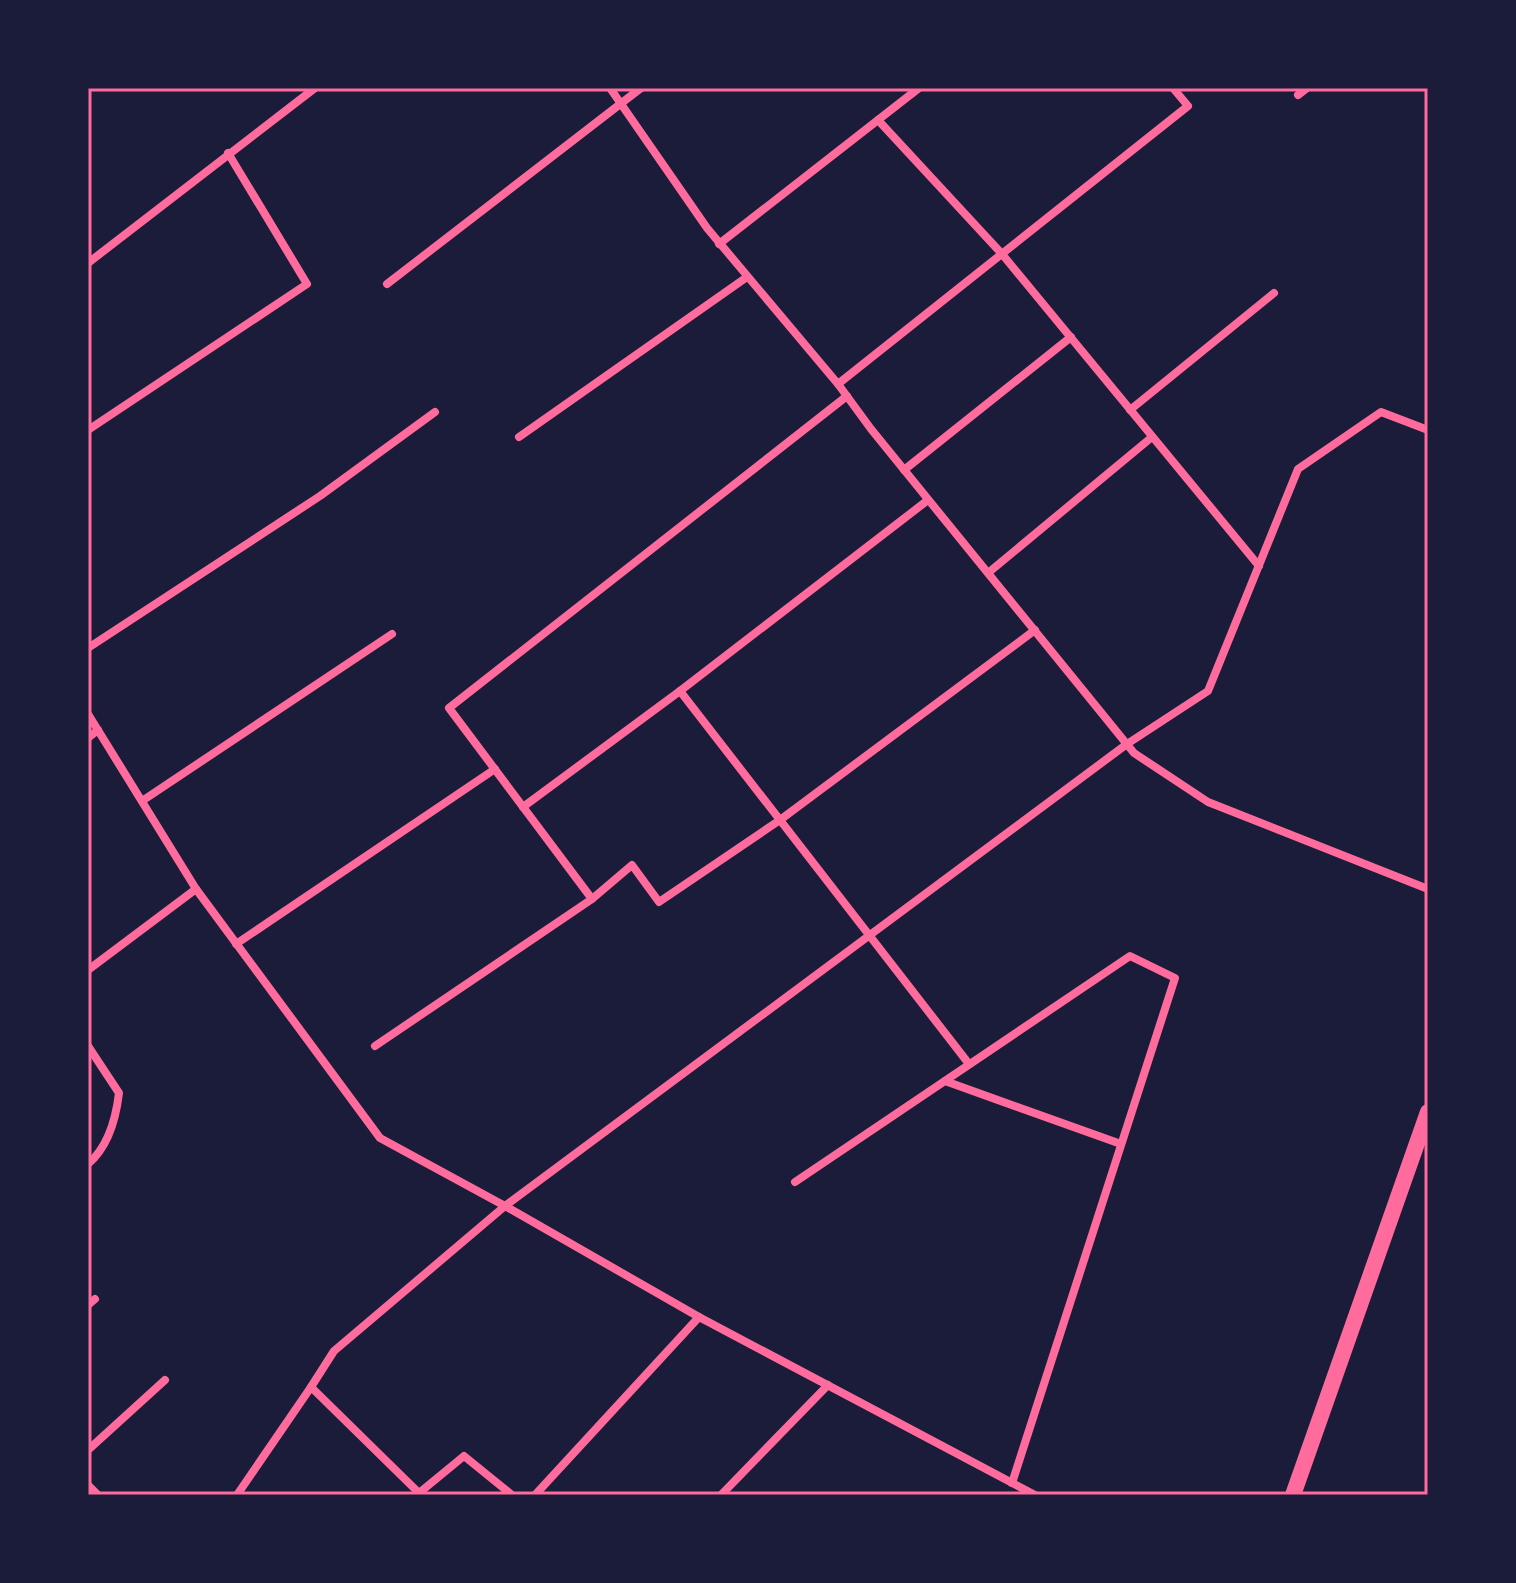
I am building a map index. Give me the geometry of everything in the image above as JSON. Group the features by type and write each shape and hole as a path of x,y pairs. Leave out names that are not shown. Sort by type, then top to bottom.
{"main road":[{"path":"1293,1495 1428,1112"}],"street":[{"path":"88,263 315,88"},
{"path":"610,88 719,244 838,384 1134,753 1208,802 1428,889"},
{"path":"387,284 641,88"},
{"path":"719,244 919,88"},
{"path":"838,384 1188,106 1173,88"},
{"path":"1298,95 1307,88"},
{"path":"878,120 1002,254 1259,566"},
{"path":"88,430 307,284 228,153"},
{"path":"519,437 747,277"},
{"path":"1130,410 1274,293"},
{"path":"904,470 1071,337"},
{"path":"592,899 449,708 847,396"},
{"path":"88,648 320,496 435,412"},
{"path":"237,1495 334,1351 505,1206 1127,744 1208,691 1298,469 1381,412 1428,430"},
{"path":"988,573 1152,437"},
{"path":"523,807 928,500"},
{"path":"375,1046 592,899 632,865 659,902 780,820 1035,630"},
{"path":"142,801 392,634"},
{"path":"680,691 969,1064"},
{"path":"88,714 196,889 380,1138 699,1317 1035,1495"},
{"path":"88,738 98,730"},
{"path":"236,944 495,769"},
{"path":"88,970 196,889"},
{"path":"795,1182 1130,956 1175,978 1012,1483"},
{"path":"88,1046 119,1093 115,1120 95,1158 88,1164"},
{"path":"945,1081 1121,1144"},
{"path":"535,1495 699,1317"},
{"path":"88,1450 165,1380"},
{"path":"721,1495 828,1385"},
{"path":"311,1387 418,1494 464,1456 512,1495"},
{"path":"88,1485 98,1495"}]}
